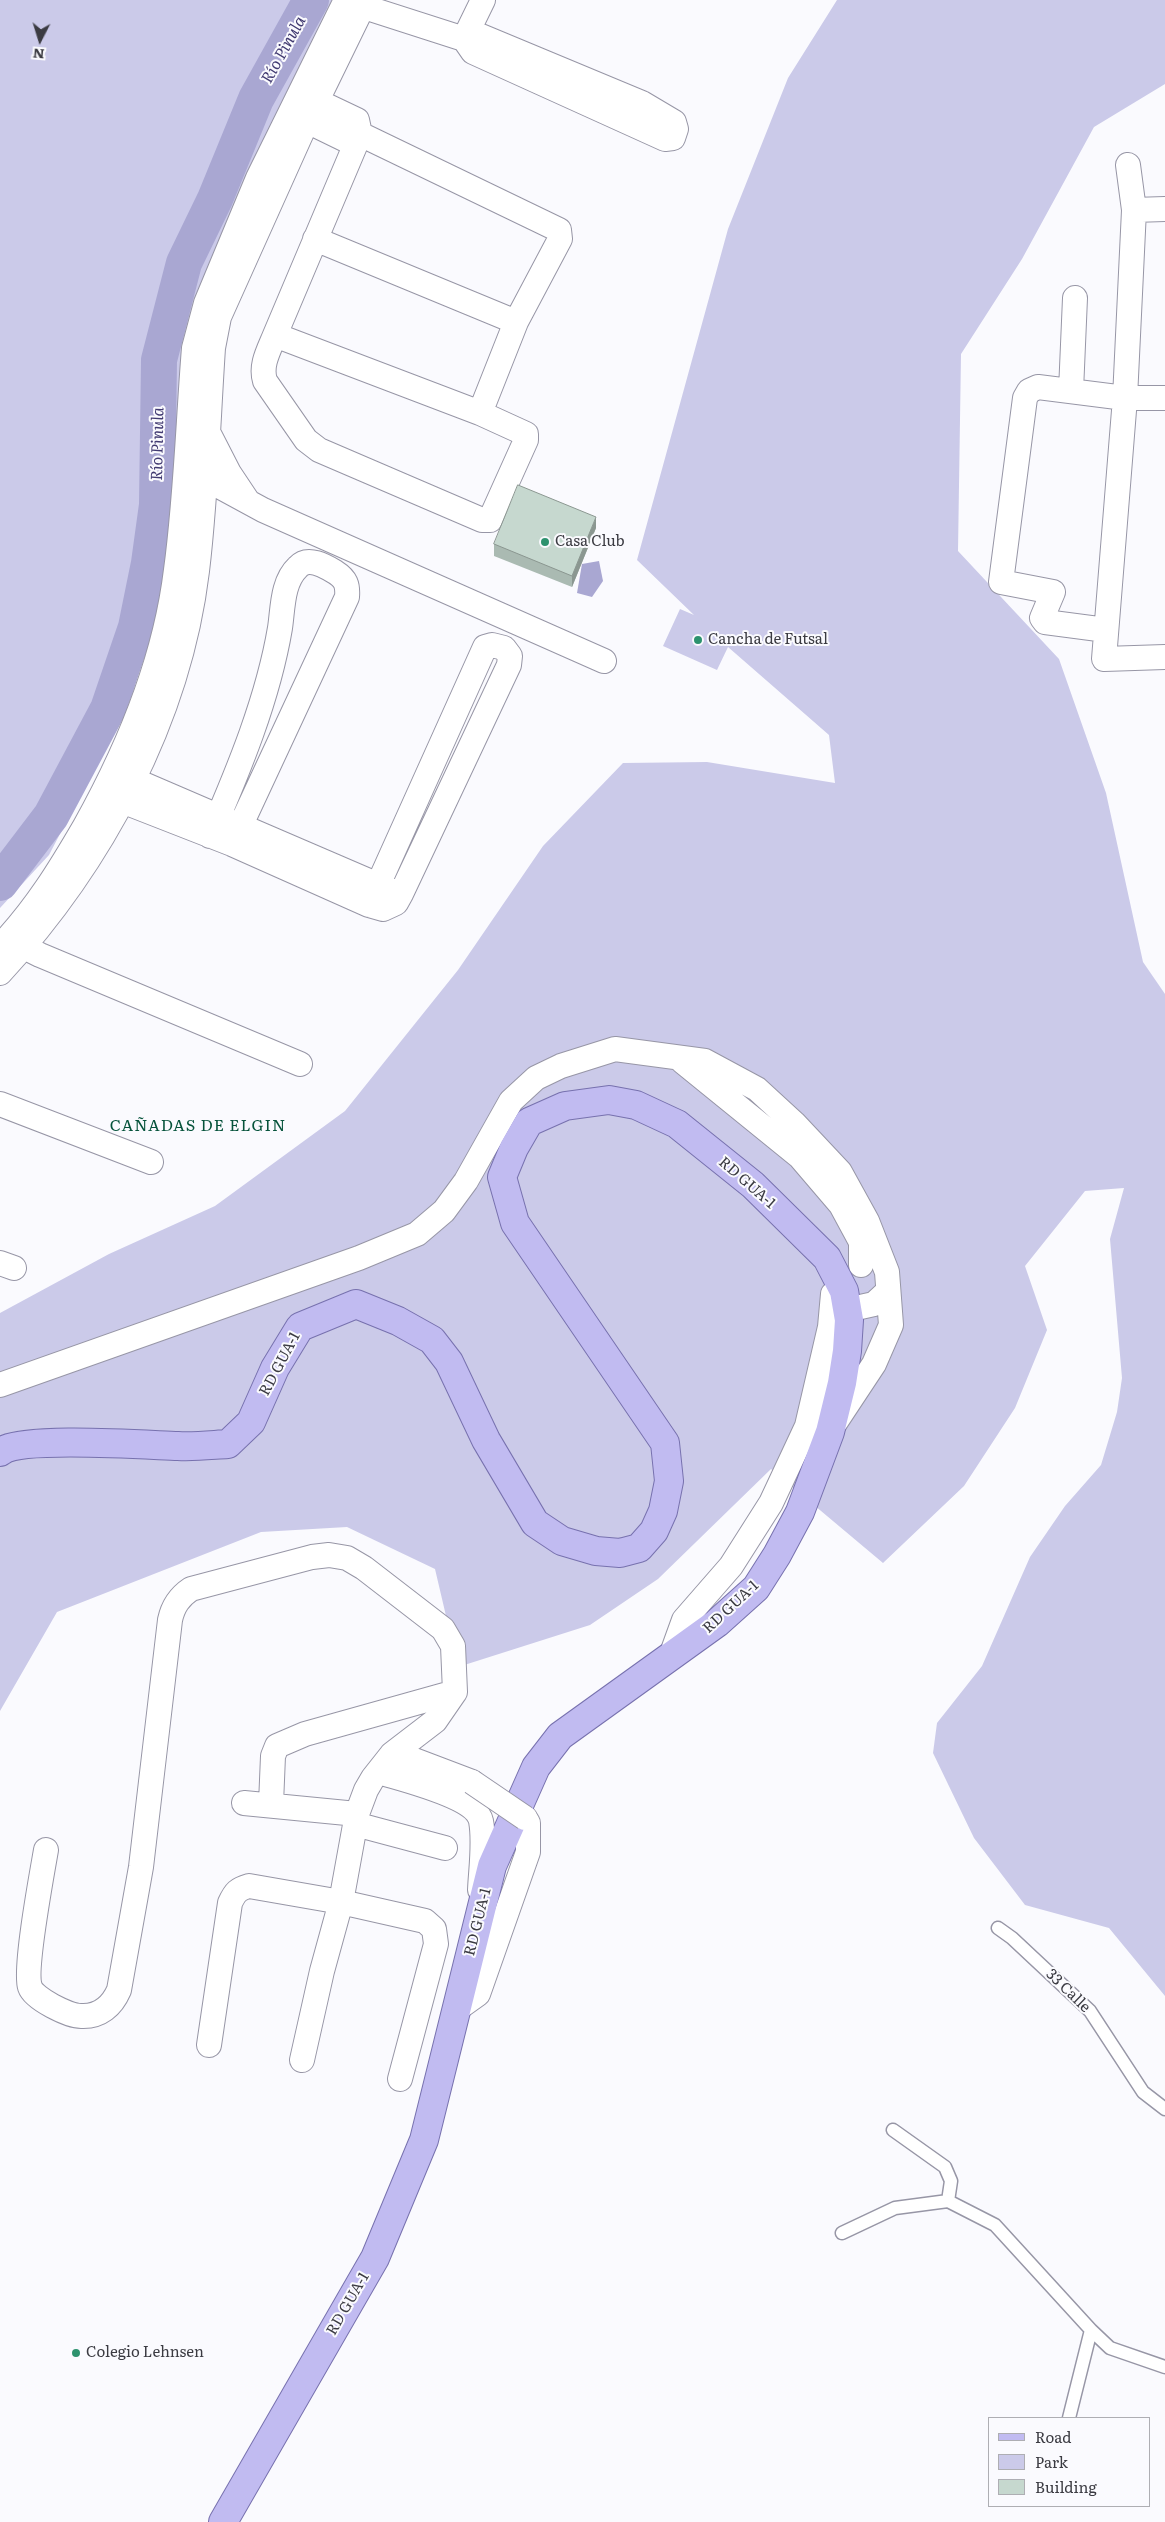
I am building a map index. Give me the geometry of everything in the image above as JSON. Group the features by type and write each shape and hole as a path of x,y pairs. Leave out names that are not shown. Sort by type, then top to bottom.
{"main road":[{"name":"RD GUA-1","path":"0,1452 6,1448 44,1443 133,1443 179,1446 228,1444 251,1422 275,1368 300,1326 356,1304 398,1321 432,1340 449,1362 486,1440 535,1523 562,1542 596,1551 620,1553 639,1548 654,1531 663,1511 669,1481 665,1443 515,1224 502,1177 514,1148 529,1122 565,1106 608,1100 636,1106 677,1124 753,1185 827,1258 844,1291 840,1302 847,1351 830,1432 800,1512 777,1555 756,1588 718,1623 560,1736 536,1767 492,1866 424,2140 375,2258 223,2522"}],"street":[{"path":"464,39 483,0"},
{"path":"0,973 10,944 76,879 124,775 164,705 188,620 197,573 213,348 219,317 306,111 355,2 464,39 481,36 642,103 674,122 675,134 673,138 665,139 473,52 464,39"},
{"path":"275,335 480,413 526,434 490,520 486,521 311,445 265,382 263,375 265,359 275,335 315,239 360,134 357,120 306,111"},
{"path":"124,775 167,617 176,571 194,348 203,312 258,178 306,111"},
{"path":"360,134 558,230 560,239 516,322 480,413"},
{"path":"1128,165 1134,210 1124,398 1104,659 1165,658"},
{"path":"1134,210 1165,209"},
{"path":"315,239 516,322"},
{"path":"1071,391 1075,298"},
{"path":"1106,630 1045,622 1042,618 1053,592 1000,582 1025,398 1029,391 1038,387 1124,398 1165,398"},
{"path":"208,432 229,473 250,503"},
{"path":"185,468 250,503 604,661"},
{"path":"214,826 271,675 289,580 298,566 307,562 320,564 343,577 347,587 347,598 236,835"},
{"path":"114,797 214,826 236,835 373,896 383,909 396,903 401,894 509,665 510,656 504,648 492,645 485,647 373,896"},
{"path":"124,775 214,826"},
{"path":"10,944 300,1064"},
{"path":"0,1385 359,1258 417,1234 444,1211 466,1181 511,1101 536,1078 561,1066 615,1049 704,1061 757,1089 794,1123 840,1172 867,1221 887,1272 891,1325 874,1364 830,1432"},
{"path":"676,1056 800,1157 841,1205 861,1242 861,1264"},
{"path":"0,1104 151,1162"},
{"path":"671,1656 684,1620 731,1566 771,1503 807,1426 830,1327 840,1302 874,1304 888,1291"},
{"path":"46,1850 29,1966 30,1987 39,1998 70,2014 87,2016 95,2014 110,2005 119,1990 141,1867 170,1620 176,1603 191,1589 312,1557 329,1555 347,1558 364,1568 443,1629 453,1646 455,1692 435,1721 385,1763 366,1790 356,1819 341,1902 322,1971 302,2060"},
{"path":"271,1804 273,1756 277,1746 305,1734 455,1692"},
{"path":"385,1763 414,1760 472,1782 525,1818 528,1823 528,1852 478,1994 458,2009"},
{"path":"385,1763 464,1801 478,1813 481,1826 480,1915"},
{"path":"244,1803 271,1804 356,1819 445,1848"},
{"path":"209,2045 230,1902 234,1894 240,1888 250,1886 341,1902 425,1921 434,1929 436,1944 400,2079"}],"lane":[{"name":"33 Calle","path":"998,1928 1012,1938 1090,2011 1143,2092 1165,2108"},
{"path":"894,2130 944,2167 951,2182 948,2201"},
{"path":"842,2233 894,2208 948,2201 995,2225 1091,2330 1110,2348 1165,2368"},
{"path":"1068,2417 1091,2330"}],"green space":[{"path":"0,0 342,0 302,74 171,517 133,694 49,855 0,908"},
{"path":"837,0 1165,0 1165,84 1094,127 1022,259 961,354 958,551 1059,659 1106,793 1143,962 1165,994 1165,1996 1109,1928 1025,1905 974,1838 933,1753 937,1723 982,1666 1030,1557 1065,1506 1101,1465 1117,1412 1122,1378 1110,1239 1124,1188 1085,1191 1025,1266 1047,1330 1015,1408 964,1486 883,1563 771,1469 658,1579 590,1625 458,1667 435,1569 347,1527 261,1532 57,1612 0,1711 0,1313 109,1254 215,1206 345,1111 458,970 543,846 623,763 707,762 835,783 829,735 728,647 717,670 663,646 680,609 694,615 637,560 728,229 788,78"}],"shaded area":[{"path":"599,561 603,581 592,597 577,593 582,564"}],"building":[{"name":"Casa Club","path":"518,485 596,517 572,576 494,544"}],"waterway":[{"name":"Río Pinula","path":"0,883 51,816 108,709 136,627 149,563 157,505 159,360 184,263 215,199 256,99 311,0"}],"place":[{"name":"Casa Club","path":"545,542"},
{"name":"Cancha de Futsal","path":"698,640"},
{"name":"Colegio Lehnsen","path":"76,2353"}],"district":[{"name":"CAÑADAS DE ELGIN","path":"198,1126"}]}
